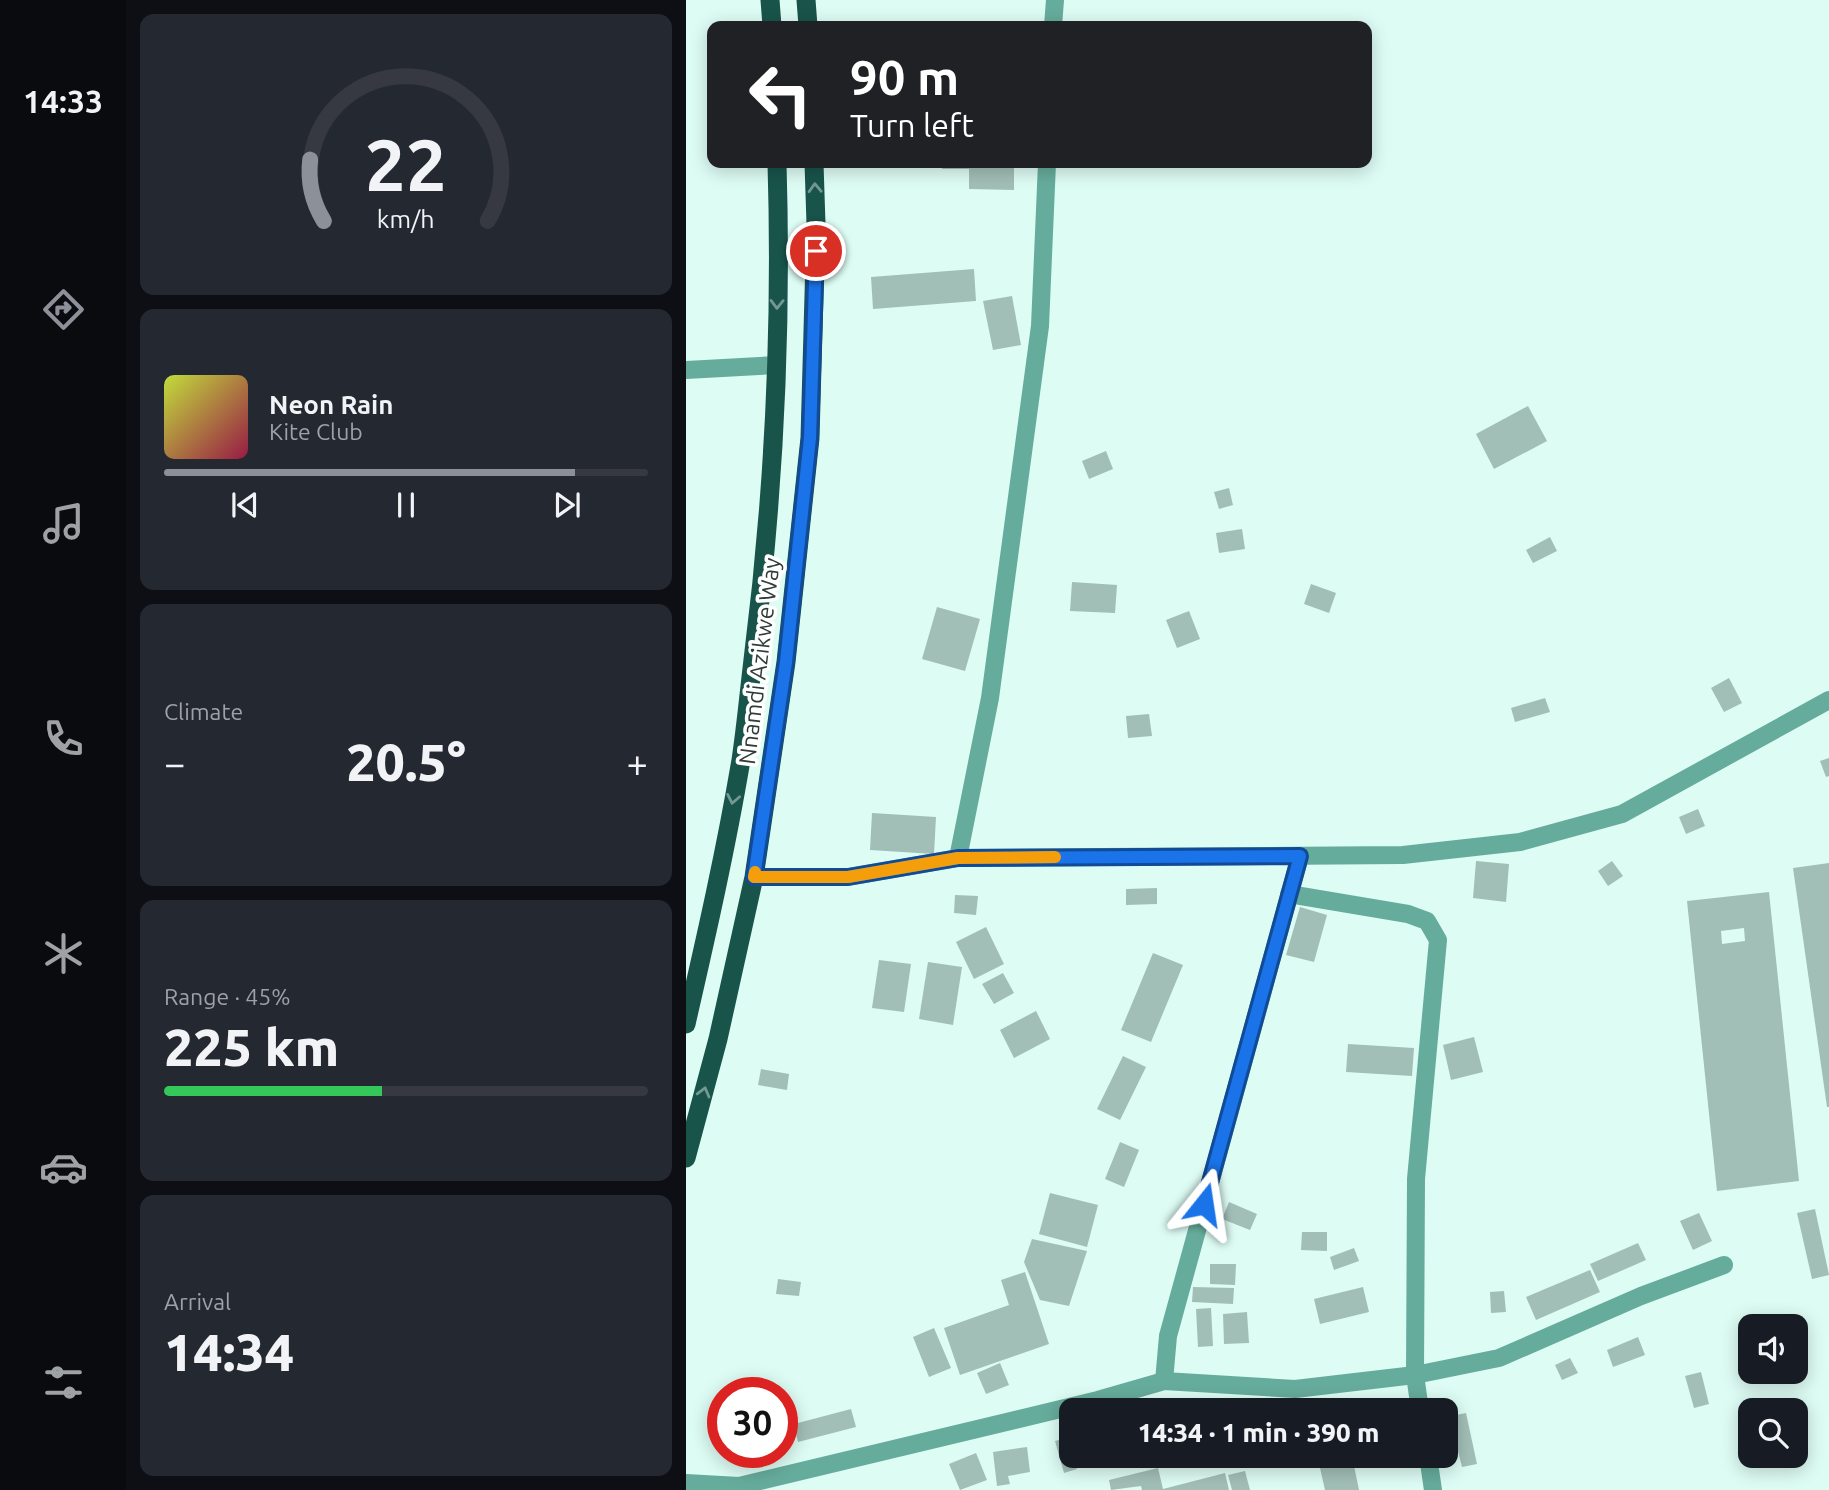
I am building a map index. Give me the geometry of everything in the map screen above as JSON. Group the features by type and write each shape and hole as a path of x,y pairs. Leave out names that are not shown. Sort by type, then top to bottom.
{"highway":[{"path":"770,0 772,21"},
{"path":"806,0 808,21"},
{"name":"Nnamdi Azikwe Way","path":"686,1024 709,926 741,759 766,557 776,415 779,230 777,168"},
{"name":"Nnamdi Azikwe Way","path":"686,1158 718,1039 754,877 786,662 810,438 816,224 814,168"},
{"path":"766,557 797,559"}],"street":[{"path":"1053,21 1055,0"},
{"path":"958,858 990,698 1040,327 1047,168"},
{"path":"686,370 776,365"},
{"path":"754,877 848,877 958,858 1403,855 1521,842 1622,814 1829,700"},
{"path":"1164,1381 1168,1336 1300,856"},
{"path":"1289,894 1408,914 1427,921 1438,940 1416,1179 1415,1375 1418,1398"},
{"path":"686,1483 739,1486 1098,1400 1164,1381 1295,1389 1415,1375 1499,1358 1642,1296 1724,1265"},
{"path":"1430,1468 1433,1490"}],"building":[{"path":"1014,168 1014,190 969,189 969,169 942,169"},
{"path":"974,269 976,301 873,309 871,277"},
{"path":"1012,296 1021,345 993,350 983,301"},
{"path":"1528,406 1547,441 1494,469 1476,434"},
{"path":"1106,451 1113,469 1089,479 1082,461"},
{"path":"1229,488 1233,505 1219,509 1214,492"},
{"path":"1242,529 1245,549 1219,553 1216,533"},
{"path":"1550,537 1557,551 1533,563 1526,550"},
{"path":"1072,582 1117,585 1115,613 1070,611"},
{"path":"1311,584 1336,593 1329,613 1304,604"},
{"path":"937,607 980,619 965,671 922,659"},
{"path":"1189,611 1200,639 1177,648 1166,620"},
{"path":"1729,678 1742,703 1724,712 1711,688"},
{"path":"1545,698 1550,712 1515,722 1511,708"},
{"path":"1149,714 1152,736 1128,738 1126,716"},
{"path":"1829,758 1829,776 1826,777 1820,761"},
{"path":"1698,809 1705,826 1686,834 1679,817"},
{"path":"872,813 936,817 934,854 870,850"},
{"path":"1476,861 1509,864 1506,902 1473,898"},
{"path":"1612,861 1623,876 1608,886 1598,871"},
{"path":"1829,863 1829,1107 1827,1107 1793,868"},
{"path":"1157,888 1157,904 1126,905 1126,889"},
{"path":"1769,892 1799,1181 1717,1191 1687,901","holes":["1744,928 1745,941 1722,944 1721,931"]},
{"path":"955,895 978,896 976,915 954,913"},
{"path":"1300,907 1327,915 1314,962 1286,955"},
{"path":"986,927 1004,964 974,979 956,942"},
{"path":"1153,953 1183,965 1151,1042 1121,1030"},
{"path":"879,960 911,964 904,1012 872,1008"},
{"path":"928,962 962,967 953,1025 919,1019"},
{"path":"1003,973 1014,993 994,1004 982,984"},
{"path":"1036,1011 1050,1039 1014,1058 1000,1030"},
{"path":"1474,1037 1483,1072 1451,1080 1443,1045"},
{"path":"1348,1044 1414,1048 1412,1076 1346,1072"},
{"path":"1123,1056 1146,1067 1120,1120 1097,1109"},
{"path":"761,1069 789,1074 787,1090 758,1085"},
{"path":"1120,1142 1139,1150 1124,1187 1105,1179"},
{"path":"1050,1193 1098,1205 1087,1247 1039,1234"},
{"path":"1229,1202 1257,1214 1250,1230 1222,1219"},
{"path":"1815,1209 1829,1275 1812,1279 1797,1213"},
{"path":"1699,1213 1712,1241 1693,1250 1680,1221"},
{"path":"1302,1232 1327,1232 1327,1251 1301,1250"},
{"path":"1032,1239 1087,1251 1069,1306 1040,1300 1024,1262"},
{"path":"1638,1243 1646,1260 1598,1281 1590,1264"},
{"path":"1354,1248 1359,1261 1334,1270 1330,1257"},
{"path":"1210,1264 1236,1264 1235,1285 1210,1284"},
{"path":"1590,1270 1600,1292 1536,1320 1526,1297"},
{"path":"1025,1272 1049,1344 960,1375 944,1328 1009,1305 1001,1280"},
{"path":"778,1279 801,1282 799,1296 776,1294"},
{"path":"1193,1287 1234,1288 1233,1304 1192,1302"},
{"path":"1363,1287 1369,1312 1320,1324 1314,1299"},
{"path":"1504,1291 1506,1312 1491,1313 1490,1292"},
{"path":"1211,1308 1213,1346 1198,1347 1196,1309"},
{"path":"1247,1312 1249,1343 1224,1344 1223,1314"},
{"path":"934,1328 951,1368 929,1377 913,1337"},
{"path":"1638,1337 1645,1355 1613,1367 1607,1350"},
{"path":"1570,1358 1578,1373 1562,1380 1555,1365"},
{"path":"1000,1363 1009,1385 986,1394 977,1373"},
{"path":"1701,1372 1709,1404 1694,1408 1685,1376"},
{"path":"851,1409 856,1427 798,1442 798,1423"},
{"path":"1466,1413 1477,1464 1462,1467 1458,1451 1458,1415"},
{"path":"1059,1440 1059,1455 1055,1441"},
{"path":"1027,1447 1030,1472 1008,1476 1010,1484 997,1486 993,1452"},
{"path":"976,1453 987,1480 960,1490 949,1464"},
{"path":"1063,1468 1077,1468 1077,1469 1064,1473"},
{"path":"1158,1468 1163,1489 1225,1473 1229,1490 1142,1490 1141,1486 1111,1490 1109,1480"},
{"path":"1320,1468 1354,1468 1359,1490 1325,1490"},
{"path":"1245,1471 1250,1490 1232,1490 1228,1475"}],"slow traffic":[{"path":"755,872 754,877 848,877 958,858 1055,857"}],"route":[{"path":"816,251 810,438 786,662 754,877 848,877 958,858 1300,856 1204,1204"}]}
